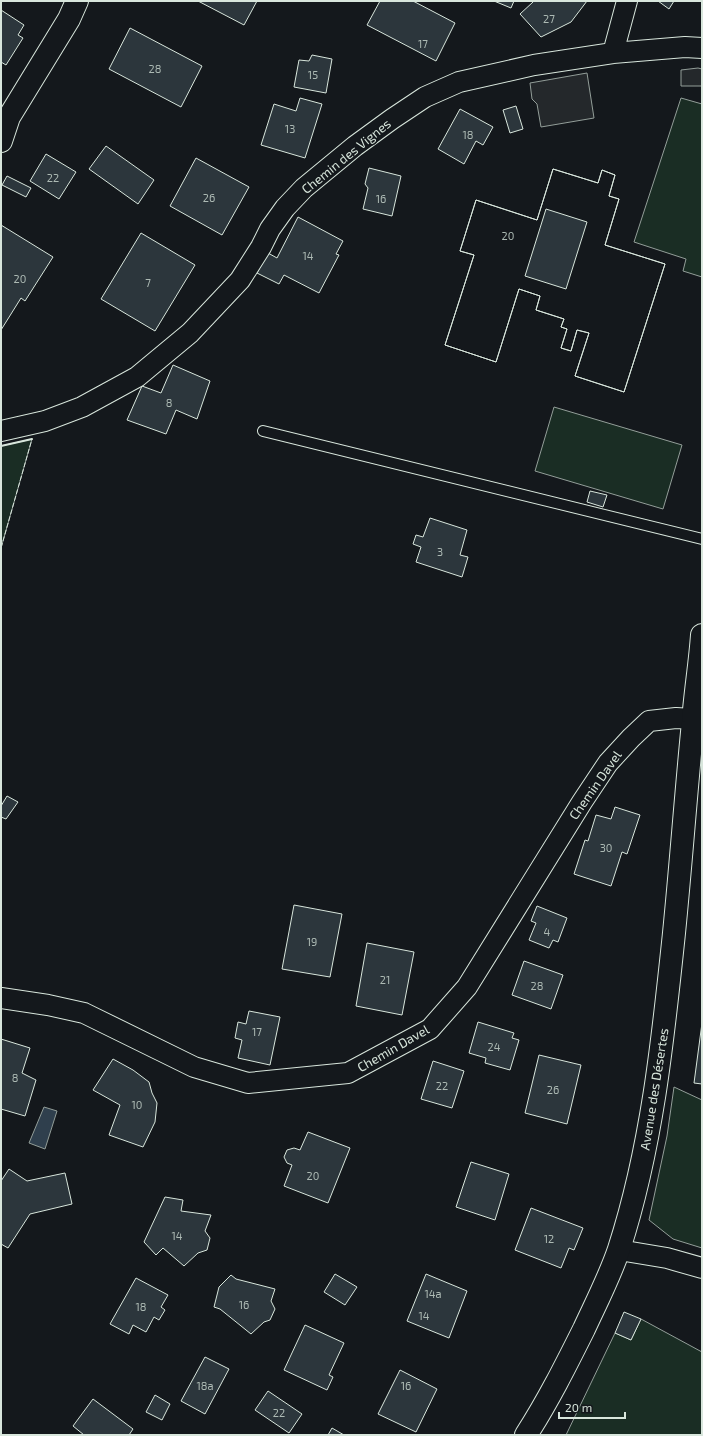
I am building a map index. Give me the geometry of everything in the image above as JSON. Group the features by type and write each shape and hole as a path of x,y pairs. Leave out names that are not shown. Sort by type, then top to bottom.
{"main road":[{"path":"1,141 9,117 69,19 77,1"},
{"name":"Avenue des Désertes","path":"526,1435 566,1364 596,1303 619,1250 639,1176 650,1122 662,1043 678,894 693,719 699,695 702,635"}],"street":[{"path":"613,53 627,1"},
{"name":"Chemin des Vignes","path":"1,431 45,421 82,407 137,377 190,333 240,280 261,247 270,229 285,208 328,167 392,119 426,97 459,82 534,65 613,53 685,47 702,48"},
{"name":"Chemin Davel","path":"1,998 48,1005 84,1013 194,1067 248,1083 348,1073 430,1029 471,982 582,802 608,763 631,738 649,721 676,718 693,719"},
{"path":"619,1250 667,1258 702,1268"}],"lane":[{"path":"263,431 702,539"}],"green space":[{"path":"681,98 702,104 702,277 683,271 686,259 634,242"},
{"path":"554,407 682,445 663,509 535,471"},
{"path":"32,439 1,548 1,446"},
{"path":"674,1087 702,1100 702,1248 673,1239 649,1220 667,1136"},
{"path":"641,1319 702,1352 702,1435 566,1435 615,1333 631,1340"}],"shaded area":[{"path":"702,69 702,86 681,86 681,70"},
{"path":"587,73 594,118 541,127 537,104 532,99 530,83"}],"water":[{"path":"44,1107 57,1111 45,1149 29,1143"}],"building":[{"path":"198,1 257,1 244,25"},
{"path":"380,1 413,1 455,23 436,61 367,25"},
{"path":"494,1 514,1 511,8"},
{"path":"532,1 587,1 571,22 541,37 520,14 533,2"},
{"path":"658,1 674,1 669,9"},
{"path":"1,10 24,25 18,35 23,38 6,65 1,62"},
{"path":"130,28 202,66 181,107 109,69"},
{"path":"312,55 332,59 326,93 294,87 299,60 309,61"},
{"path":"300,98 322,104 305,158 261,145 274,104 296,111"},
{"path":"516,106 523,129 510,133 503,110"},
{"path":"460,109 493,127 483,145 476,141 464,164 438,149"},
{"path":"106,146 154,180 138,204 89,169"},
{"path":"46,154 76,172 59,199 30,181"},
{"path":"196,158 249,187 222,235 170,206"},
{"path":"369,168 401,176 392,216 363,209 368,188 365,184"},
{"path":"553,169 598,183 602,170 615,175 609,196 619,199 605,245 665,264 624,392 575,376 589,333 577,330 571,351 561,348 567,329 561,327 564,319 536,310 540,296 519,289 496,362 445,345 474,255 460,251 476,200 537,220","holes":["546,209 587,222 566,289 525,276"]},
{"path":"553,169 598,183 602,170 615,175 609,196 619,199 605,245 665,264 624,392 575,376 589,333 577,330 571,351 561,348 567,329 561,327 564,319 536,310 540,296 519,289 496,362 445,345 474,255 460,251 476,200 537,220"},
{"path":"7,176 31,188 26,197 2,185"},
{"path":"298,217 343,241 336,254 339,255 319,293 284,275 279,284 257,273 268,253 277,258"},
{"path":"1,225 53,257 25,301 21,298 1,330"},
{"path":"141,233 195,265 155,331 101,299"},
{"path":"173,365 210,381 197,419 176,410 166,434 127,420 142,386 161,393"},
{"path":"590,491 607,495 603,507 587,502"},
{"path":"430,518 467,530 460,555 468,557 462,577 416,562 421,547 413,544 416,535 423,537"},
{"path":"7,796 18,802 6,819 1,817 1,806"},
{"path":"615,807 640,815 627,854 622,852 611,886 574,874 585,840 588,841 596,815 611,819"},
{"path":"294,905 342,914 330,977 282,969"},
{"path":"537,906 567,918 558,942 553,940 549,948 529,940 536,923 531,921"},
{"path":"367,943 414,952 402,1015 356,1006"},
{"path":"524,961 563,975 551,1009 512,995"},
{"path":"249,1011 280,1017 270,1065 238,1058 242,1040 235,1038 238,1022 246,1024"},
{"path":"478,1022 514,1033 512,1038 519,1040 510,1070 485,1063 486,1058 469,1053"},
{"path":"702,1023 702,1084 694,1083"},
{"path":"1,1039 30,1048 22,1073 36,1080 25,1116 1,1109"},
{"path":"539,1055 581,1065 567,1124 525,1113"},
{"path":"113,1059 133,1070 149,1082 157,1103 155,1122 143,1147 109,1135 120,1105 93,1090"},
{"path":"433,1061 464,1071 452,1108 421,1099"},
{"path":"308,1132 350,1148 328,1203 284,1186 292,1165 287,1163 284,1157 287,1150 294,1148 300,1150"},
{"path":"471,1162 509,1174 495,1220 456,1207"},
{"path":"9,1169 27,1181 65,1173 72,1204 30,1214 8,1248 1,1244 1,1181"},
{"path":"165,1197 183,1200 181,1211 211,1215 205,1231 210,1238 207,1250 198,1253 184,1266 163,1248 156,1255 144,1242"},
{"path":"531,1208 583,1228 574,1250 569,1248 561,1268 515,1250"},
{"path":"335,1274 357,1287 345,1305 324,1292"},
{"path":"426,1274 467,1291 449,1338 407,1321"},
{"path":"231,1275 236,1279 275,1289 271,1301 275,1309 270,1320 264,1322 251,1334 220,1309 214,1307 219,1287"},
{"path":"136,1278 168,1295 161,1307 165,1310 159,1320 154,1317 146,1332 133,1325 129,1334 110,1324"},
{"path":"624,1312 641,1319 631,1340 615,1333"},
{"path":"305,1325 344,1343 329,1375 333,1377 327,1390 284,1370"},
{"path":"205,1357 229,1369 205,1414 181,1401"},
{"path":"400,1370 437,1389 416,1432 378,1414"},
{"path":"268,1391 302,1414 289,1433 255,1410"},
{"path":"155,1395 170,1404 162,1420 146,1412"},
{"path":"93,1399 133,1429 129,1435 84,1435 73,1426"},
{"path":"332,1428 344,1435 328,1435"}],"fence":[{"path":"1,548 32,439"}],"wall":[{"path":"1,446 32,439"}]}
